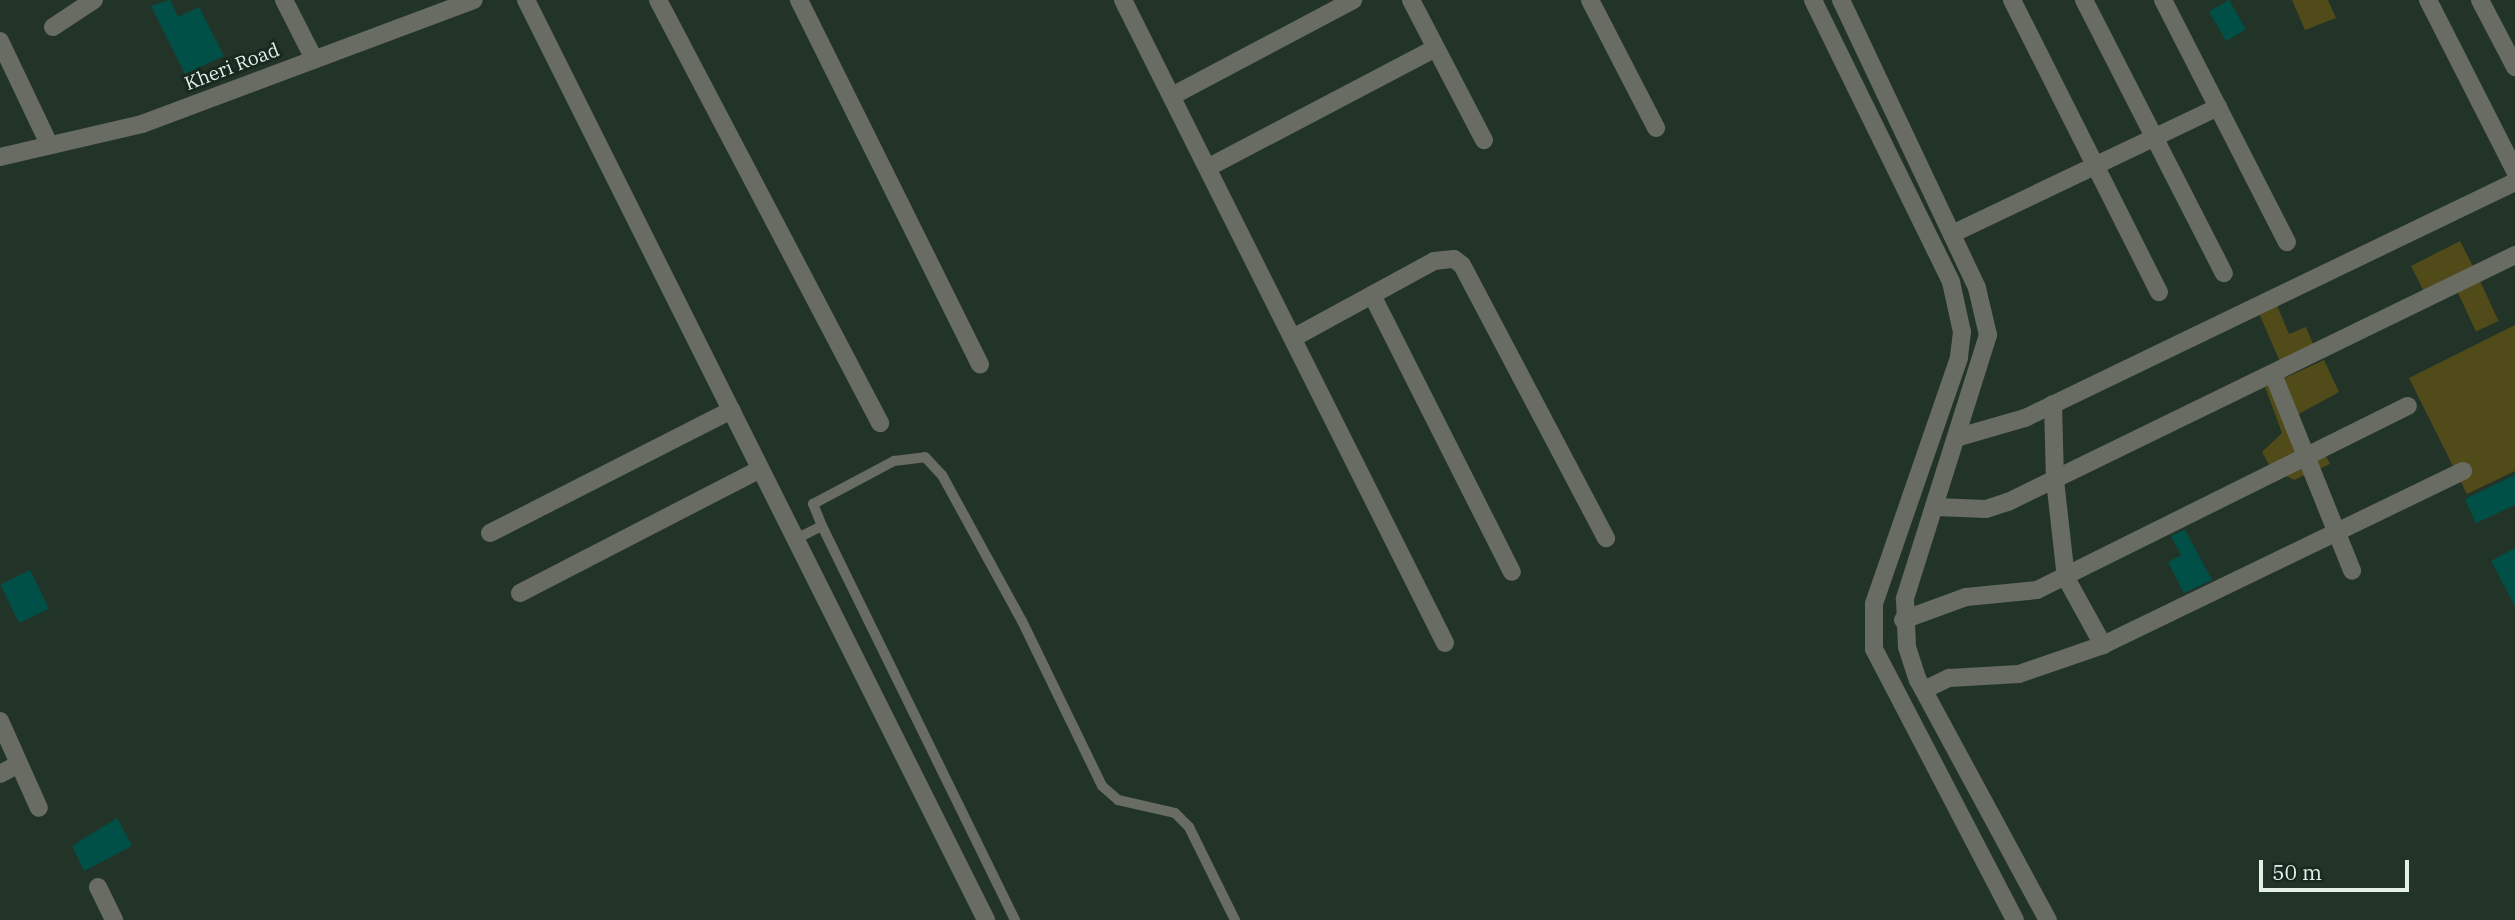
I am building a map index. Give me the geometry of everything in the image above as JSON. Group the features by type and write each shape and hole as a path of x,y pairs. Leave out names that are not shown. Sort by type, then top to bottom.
{"street":[{"path":"53,27 94,0"},
{"path":"284,0 314,59"},
{"name":"Kheri Road","path":"0,157 142,124 474,0"},
{"path":"526,0 986,920"},
{"path":"658,0 880,423"},
{"path":"799,0 980,364"},
{"path":"1124,0 1445,643"},
{"path":"1172,96 1353,0"},
{"path":"1411,0 1485,140"},
{"path":"1590,0 1656,128"},
{"path":"1813,0 1951,282 1962,332 1959,358 1874,604 1874,649 2015,920"},
{"path":"1841,0 1977,288 1988,335 1959,437 1905,599 1903,620 1924,690 2048,920"},
{"path":"2012,0 2159,292"},
{"path":"2084,0 2224,273"},
{"path":"2163,0 2287,242"},
{"path":"2428,0 2515,171"},
{"path":"2480,0 2515,67"},
{"path":"0,41 49,144"},
{"path":"1209,167 1436,48"},
{"path":"1952,234 2218,107"},
{"path":"1959,437 2053,404 2515,182"},
{"path":"1936,507 1986,509 2055,480 2515,255"},
{"path":"1293,338 1443,258 1462,265 1606,538"},
{"path":"1372,295 1511,572"},
{"path":"2273,374 2334,533 2352,571"},
{"path":"2053,404 2055,480 2066,578 2103,645"},
{"path":"1903,620 1966,597 2037,590 2066,578 2408,407"},
{"path":"490,533 731,410"},
{"path":"520,593 760,469"},
{"path":"1924,690 1949,678 2019,674 2103,645 2463,471"},
{"path":"0,721 39,808"},
{"path":"0,774 19,764"},
{"path":"99,887 114,920"}],"lane":[{"path":"1015,920 813,504 894,461 925,457 942,475 974,541 1022,621 1102,786 1118,800 1175,813 1189,827 1235,920"},
{"path":"796,538 821,522"}],"shaded area":[{"path":"2292,0 2328,0 2336,18 2305,30"},
{"path":"2460,241 2478,277 2429,302 2411,266"},
{"path":"2480,281 2499,321 2476,331 2457,292"},
{"path":"2273,296 2289,334 2306,327 2318,356 2284,371 2255,304"},
{"path":"2515,325 2515,471 2467,494 2409,378"},
{"path":"2324,360 2339,392 2286,421 2298,463 2324,452 2330,464 2294,480 2271,468 2262,452 2282,433 2265,387"}],"building":[{"path":"170,0 178,17 199,7 224,56 185,74 151,6"},
{"path":"2229,0 2246,29 2226,41 2209,12"},
{"path":"2515,475 2515,505 2476,523 2465,499"},
{"path":"2185,530 2212,580 2184,593 2168,562 2181,555 2171,536"},
{"path":"2515,548 2515,606 2491,561"},
{"path":"30,570 49,609 19,623 0,584"},
{"path":"117,818 132,846 84,871 72,846"}]}
